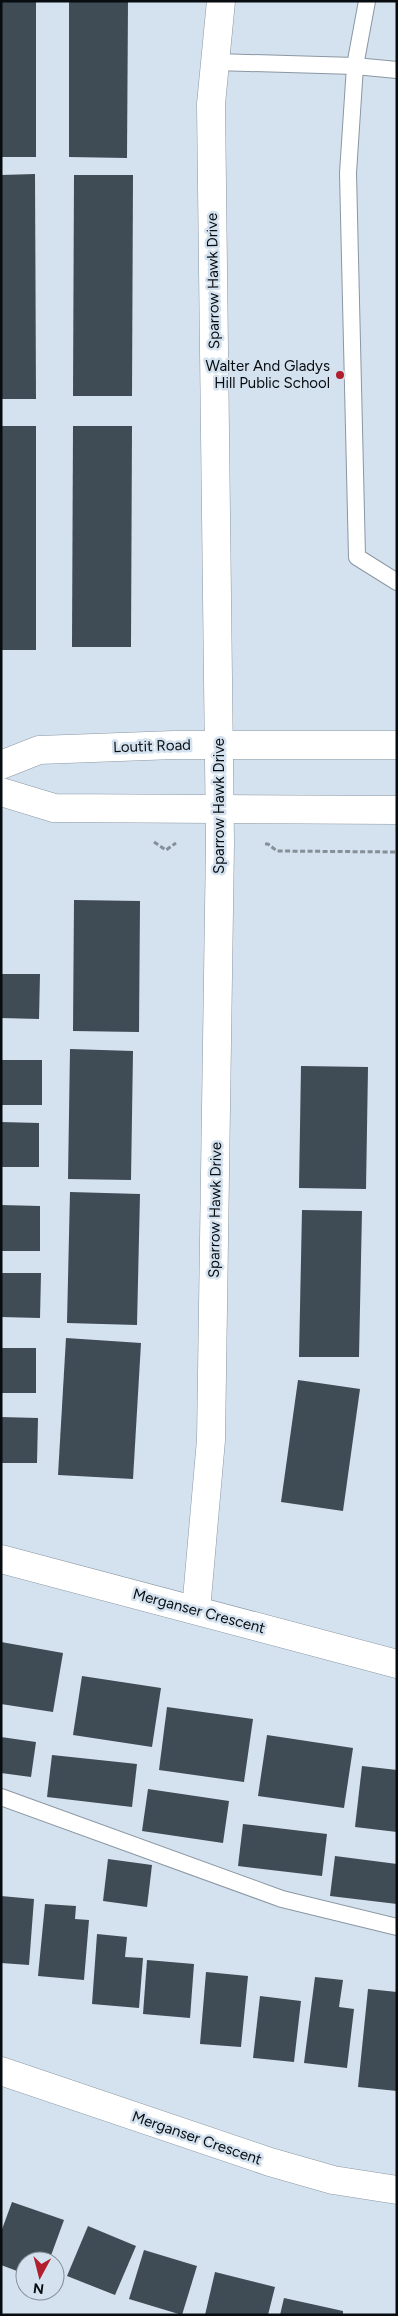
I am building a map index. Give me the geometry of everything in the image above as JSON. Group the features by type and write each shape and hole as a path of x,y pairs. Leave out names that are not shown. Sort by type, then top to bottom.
{"street":[{"name":"Sparrow Hawk Drive","path":"196,1610 211,1440 220,745 211,114 221,1"},
{"name":"Loutit Road","path":"1,765 39,750 220,745 397,745"},
{"path":"1,792 54,808 397,810"},
{"name":"Merganser Crescent","path":"1,1559 397,1664"},
{"name":"Merganser Crescent","path":"1,2071 270,2162 332,2180 397,2190"}],"lane":[{"path":"367,1 354,66 348,173 357,557 397,582"},
{"path":"215,62 354,66 397,70"},
{"path":"1,1797 282,1898 397,1927"}],"path":[{"path":"268,844 277,851 397,852"}],"building":[{"path":"1,1 36,1 36,157 1,157"},
{"path":"69,1 128,1 127,158 69,157"},
{"path":"35,174 36,399 1,399 1,175"},
{"path":"74,175 133,175 132,396 73,396"},
{"path":"1,426 36,426 36,650 1,650"},
{"path":"73,426 132,426 131,647 72,647"},
{"path":"74,900 140,901 139,1032 73,1031"},
{"path":"1,974 40,974 39,1019 1,1018"},
{"path":"70,1049 133,1051 131,1180 68,1179"},
{"path":"1,1060 42,1060 42,1105 1,1105"},
{"path":"301,1066 368,1067 366,1189 299,1188"},
{"path":"1,1122 39,1123 39,1167 1,1167"},
{"path":"70,1192 140,1194 137,1325 67,1323"},
{"path":"1,1205 40,1206 40,1251 1,1251"},
{"path":"302,1210 362,1211 359,1357 299,1357"},
{"path":"1,1273 41,1273 40,1318 1,1317"},
{"path":"66,1338 141,1343 133,1479 58,1475"},
{"path":"1,1348 36,1348 36,1393 1,1393"},
{"path":"298,1380 360,1389 343,1511 281,1502"},
{"path":"1,1417 38,1418 37,1463 1,1463"},
{"path":"1,1642 63,1653 53,1712 1,1704"},
{"path":"82,1676 161,1688 152,1747 73,1735"},
{"path":"167,1707 253,1719 244,1782 159,1770"},
{"path":"267,1735 353,1748 344,1808 258,1796"},
{"path":"1,1737 36,1742 31,1777 1,1773"},
{"path":"52,1755 137,1764 132,1807 47,1797"},
{"path":"362,1766 397,1770 397,1832 355,1827"},
{"path":"148,1789 229,1801 223,1843 142,1831"},
{"path":"243,1824 327,1834 322,1876 238,1866"},
{"path":"335,1856 397,1864 397,1904 330,1896"},
{"path":"108,1859 152,1865 147,1907 103,1901"},
{"path":"1,1896 34,1899 29,1965 1,1963"},
{"path":"45,1904 76,1906 75,1919 89,1920 84,1980 38,1976"},
{"path":"97,1934 127,1937 125,1957 143,1958 139,2008 92,2004"},
{"path":"147,1960 194,1964 190,2018 143,2014"},
{"path":"206,1972 248,1976 241,2047 200,2044"},
{"path":"315,1977 343,1980 339,2007 354,2009 347,2068 304,2063"},
{"path":"368,1989 397,1992 397,2091 358,2087"},
{"path":"260,1996 301,2001 294,2062 253,2058"},
{"path":"12,2202 64,2220 53,2251 15,2251 15,2270 1,2265 1,2232"},
{"path":"88,2226 136,2246 115,2295 67,2276"},
{"path":"144,2250 197,2266 182,2315 129,2299"},
{"path":"215,2272 275,2287 268,2315 205,2315"},
{"path":"284,2298 343,2311 343,2315 280,2315"}],"place":[{"name":"Walter And Gladys Hill Public School","path":"340,375"}]}
